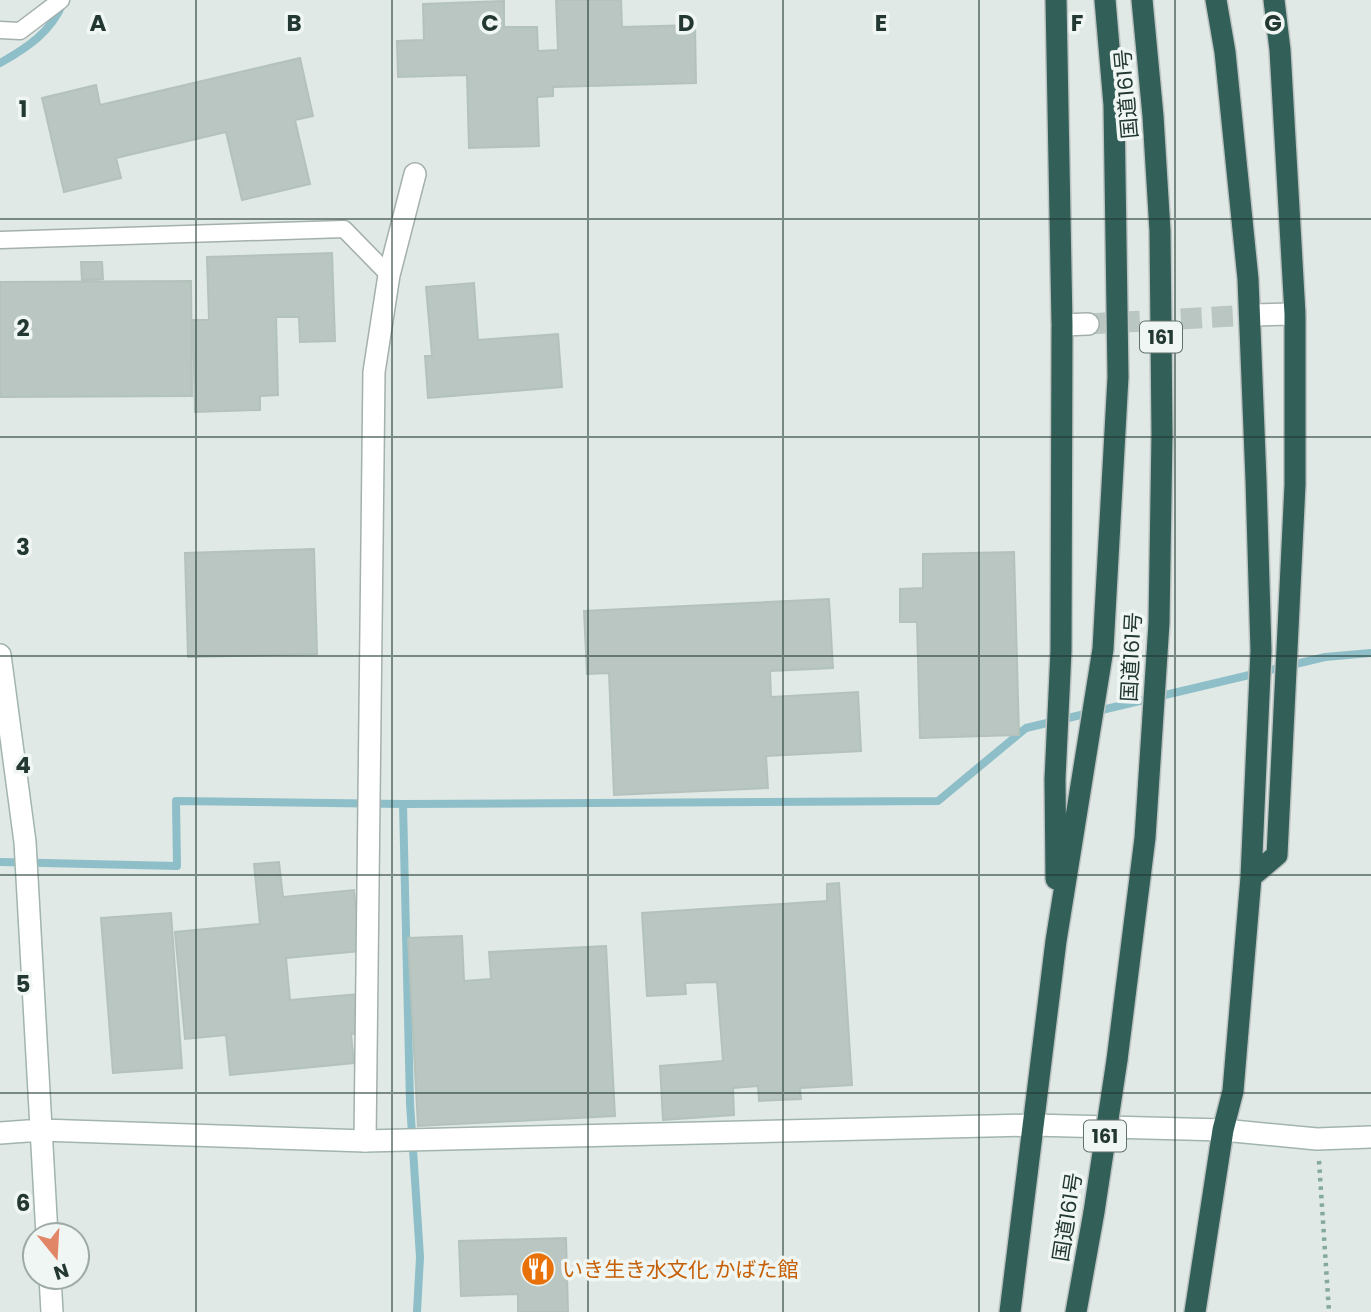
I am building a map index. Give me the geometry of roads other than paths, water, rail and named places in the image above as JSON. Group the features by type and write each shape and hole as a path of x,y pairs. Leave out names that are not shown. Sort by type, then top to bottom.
{"highway":[{"path":"1056,0 1062,325 1056,941"},
{"path":"1010,1312 1056,941 1102,649 1118,377 1114,105 1105,0"},
{"name":"国道161号","path":"1076,1312 1094,1212 1145,838 1156,676 1162,434 1160,231 1142,0"},
{"path":"1195,1312 1223,1130 1233,1091 1251,877 1261,651 1248,279 1225,52 1216,0"},
{"path":"1251,877 1277,855 1295,485 1295,314 1280,50 1274,0"}],"street":[{"path":"365,1141 374,372 389,275 415,174"},
{"path":"1253,315 1295,314"},
{"path":"1062,325 1088,324"},
{"path":"0,655 25,845 46,1221"},
{"path":"0,1133 41,1130 365,1141 1033,1125 1223,1130 1317,1139 1371,1137"},
{"path":"51,1291 52,1312"}],"lane":[{"path":"0,30 20,31 61,0"},
{"path":"0,240 344,229 389,275"}],"waterway":[{"path":"0,63 45,31 63,3"},
{"path":"0,862 177,866 176,801 403,804 938,801 1026,728 1325,657 1371,653"},
{"path":"403,804 410,1103 420,1257 417,1312"}],"tunnel":[{"path":"1088,324 1253,315"}],"place":[{"name":"いき生き水文化 かばた館","path":"538,1269"}]}
